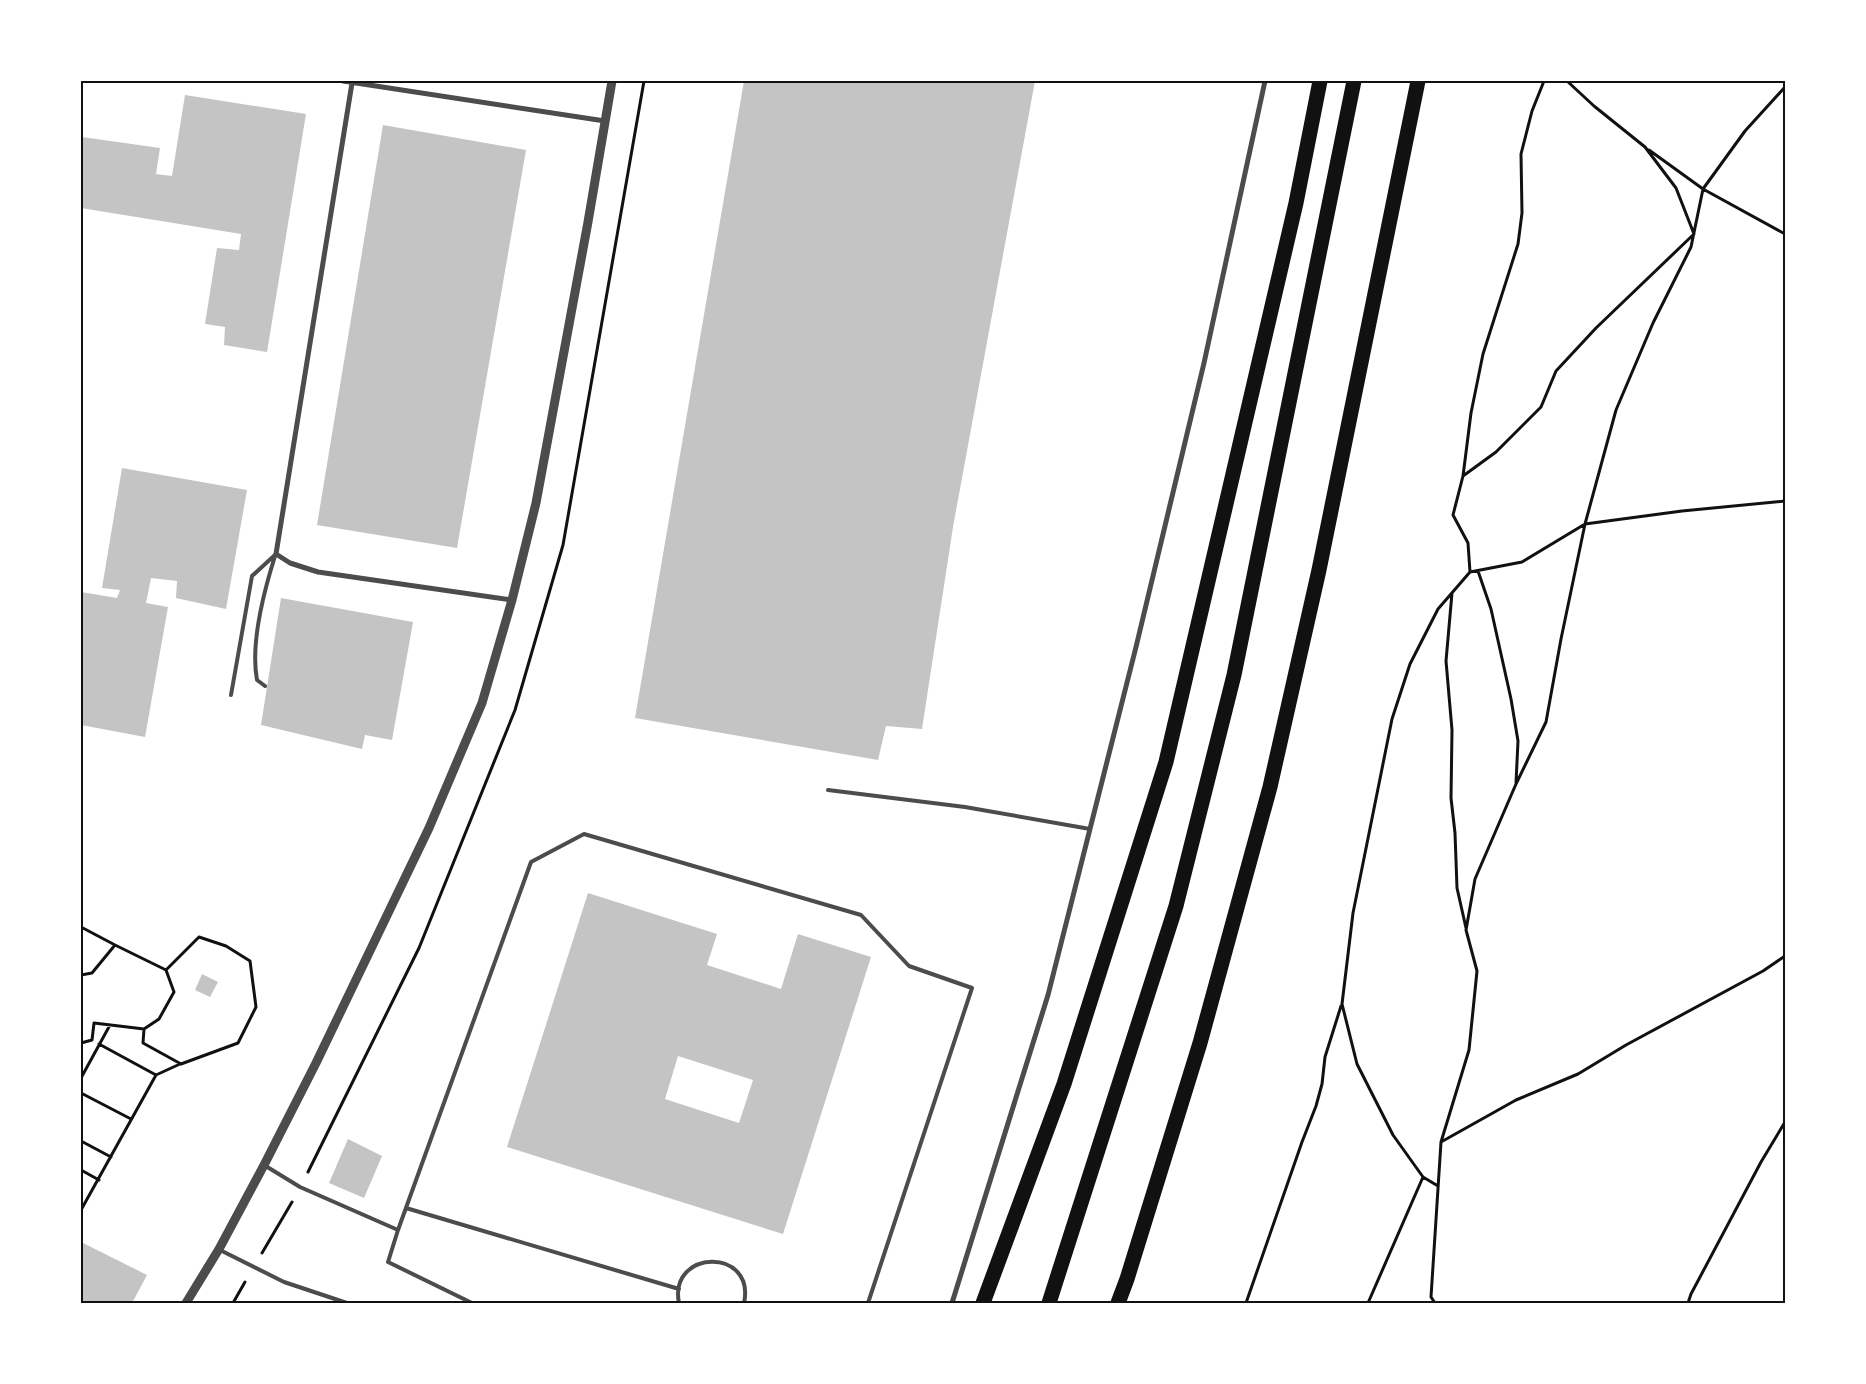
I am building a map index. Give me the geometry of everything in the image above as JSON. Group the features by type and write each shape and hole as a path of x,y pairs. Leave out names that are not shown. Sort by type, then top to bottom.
{"highway":[{"path":"983,1303 1064,1084 1166,762 1296,203 1320,81"},
{"path":"1049,1303 1176,906 1232,684 1354,81"},
{"path":"1118,1303 1200,1043 1270,787 1319,570 1418,81"},
{"path":"1124,1303 1127,1279"}],"street":[{"path":"344,81 605,121"},
{"path":"186,1303 219,1249 316,1063 429,828 482,703 512,600 537,494 588,222 612,81"},
{"path":"952,1303 1048,995 1136,647 1202,372 1265,81"},
{"path":"352,83 276,554 290,563 318,572 512,600"}],"lane":[{"path":"266,686 257,680 255,649 266,587 276,554"},
{"path":"231,695 252,576 276,554"},
{"path":"828,790 965,806 1090,829"},
{"path":"472,1303 388,1262 531,862 584,834 861,915 908,966 972,988 868,1303"},
{"path":"264,1165 300,1187 398,1230"},
{"path":"406,1208 679,1289"},
{"path":"219,1249 284,1282 347,1303"},
{"path":"679,1303 679,1289 682,1278 689,1269 699,1263 710,1260 721,1262 739,1274 745,1285 744,1303"}],"path":[{"path":"1470,572 1468,543 1453,515 1463,476 1471,413 1483,354 1518,244 1522,213 1521,154 1532,111 1544,81"},
{"path":"1567,81 1594,106 1645,147 1702,189 1785,234"},
{"path":"1466,930 1475,879 1516,784 1546,722 1561,639 1586,524 1616,410 1653,323 1691,248 1702,189 1745,131 1785,87"},
{"path":"1645,147 1676,188 1694,234"},
{"path":"1463,476 1496,452 1541,407 1556,371 1596,328 1694,234"},
{"path":"1246,1303 1298,1150 1316,1106 1326,1057 1342,1004 1353,913 1392,719 1410,664 1438,609 1470,572 1522,562 1586,524 1682,511 1785,501"},
{"path":"1478,571 1491,610 1513,707 1518,740 1516,784"},
{"path":"1435,1303 1431,1297 1441,1142 1469,1050 1477,971 1457,888 1455,833 1451,798 1452,730 1446,661 1452,593"},
{"path":"81,927 166,970 174,992 159,1019 144,1029 94,1023 92,1040 81,1043"},
{"path":"81,1210 156,1075 238,1044 256,1006 250,961 226,946 198,937 166,970"},
{"path":"81,975 92,973 115,945"},
{"path":"1441,1142 1516,1100 1578,1074 1626,1045 1763,971 1785,956"},
{"path":"1342,1004 1356,1064 1393,1135 1423,1177 1438,1186"},
{"path":"81,1078 110,1025"},
{"path":"144,1029 143,1043 181,1064"},
{"path":"99,1044 156,1075"},
{"path":"81,1093 132,1120"},
{"path":"1688,1303 1761,1162 1785,1122"},
{"path":"81,1141 111,1156"},
{"path":"81,1170 98,1180"},
{"path":"1368,1303 1423,1177"}],"building":[{"path":"744,81 1035,81 953,527 922,729 886,726 878,760 635,718"},
{"path":"185,95 306,114 267,352 224,345 225,327 205,324 217,248 239,250 241,234 81,208 82,137 160,148 156,174 172,176"},
{"path":"383,125 526,150 457,548 317,525"},
{"path":"122,468 247,490 226,609 176,598 177,581 151,578 146,603 168,607 145,737 81,725 81,592 117,598 120,590 102,588"},
{"path":"281,598 413,622 392,740 365,735 362,749 261,725"},
{"path":"588,893 717,934 707,965 781,989 798,934 871,957 783,1234 507,1147","holes":["678,1056 753,1080 739,1123 665,1099"]},
{"path":"202,974 218,982 210,997 195,990"},
{"path":"348,1139 382,1156 364,1198 329,1183"},
{"path":"81,1242 147,1275 132,1303 81,1303"}]}
